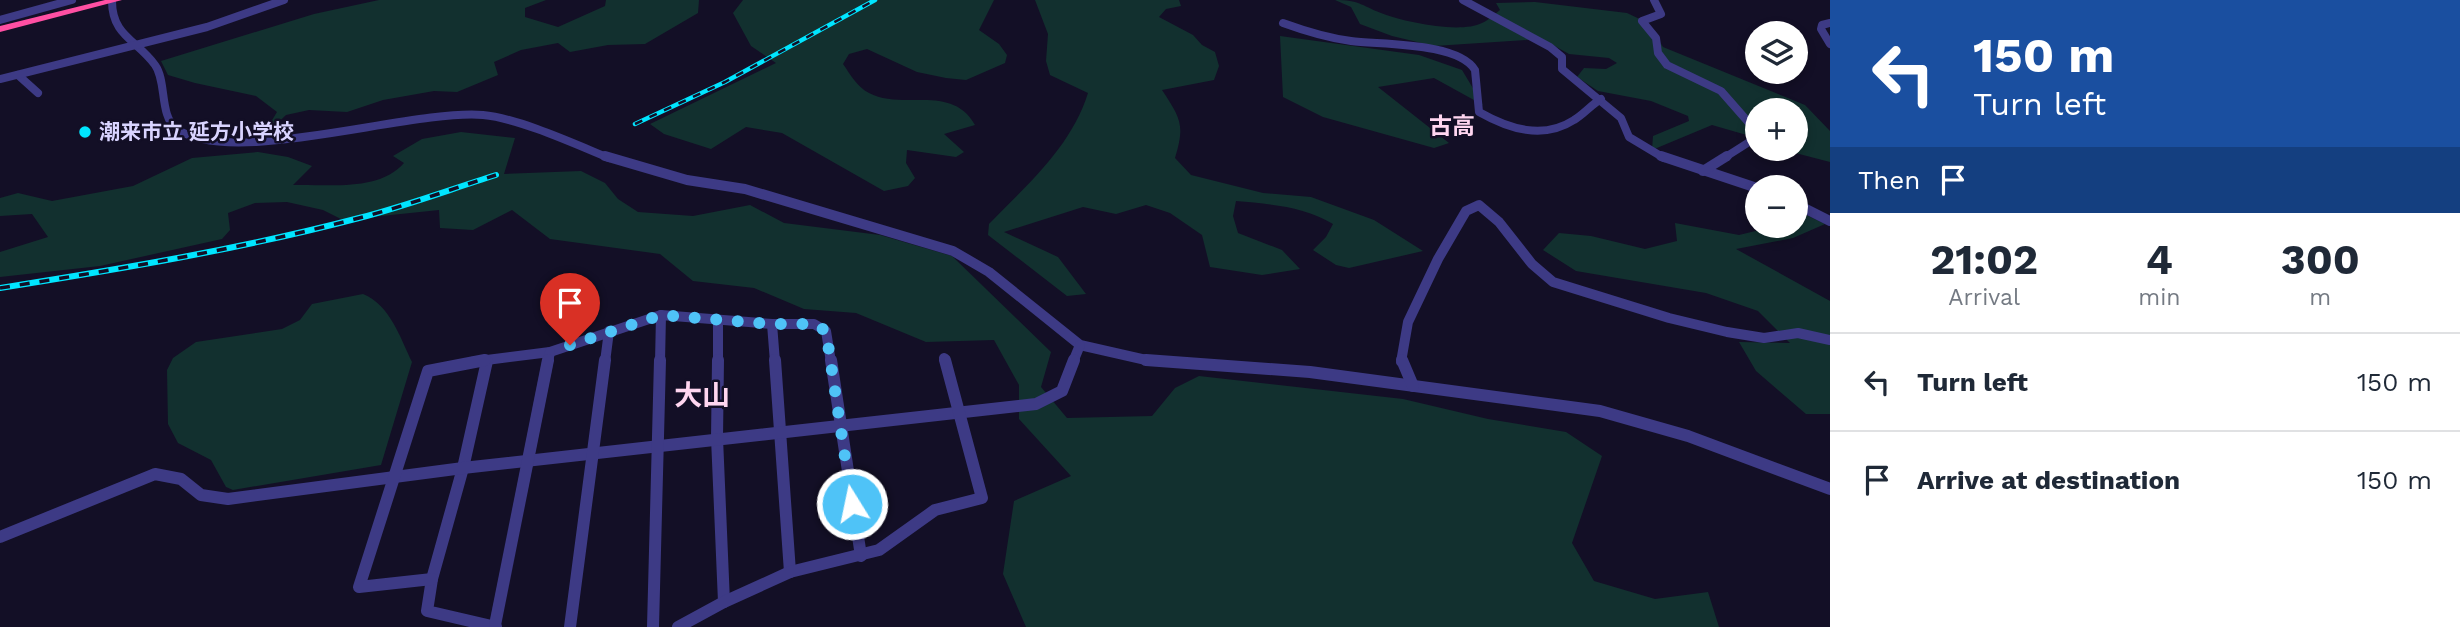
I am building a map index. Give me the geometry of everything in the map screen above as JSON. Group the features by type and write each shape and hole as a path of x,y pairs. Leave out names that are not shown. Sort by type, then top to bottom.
{"highway":[{"path":"0,29 115,1"}],"street":[{"path":"0,20 72,0"},
{"path":"0,79 219,23 284,0"},
{"path":"1463,0 1550,47 1562,57 1562,69 1621,118 1629,137 1641,146 1658,156 1745,183"},
{"path":"1654,0 1661,14 1642,21 1656,38 1660,58 1667,65 1721,91 1745,120"},
{"path":"115,1 112,15 116,24 156,66 170,119 175,128 190,137 214,142 256,142 446,116 484,115 540,131 626,164 687,180 746,189 953,251 989,272 1080,345 1146,360 1310,372 1600,411 1688,436 1830,489"},
{"path":"1283,23 1334,37 1443,52 1468,62 1476,72 1476,106 1479,112 1523,131 1546,132 1574,120 1586,107 1601,99"},
{"path":"1830,23 1822,25 1821,29 1830,44"},
{"path":"18,75 38,93"},
{"path":"1703,171 1745,142"},
{"path":"1413,386 1401,363 1408,322 1438,259 1466,211 1479,205 1495,216 1531,266 1553,282 1669,318 1727,332 1764,338 1798,333 1830,340"},
{"path":"1808,210 1830,221"},
{"path":"653,627 661,315"},
{"path":"432,579 359,587 428,371 460,363 550,352 661,315 772,324 814,324 826,331 838,425 861,556"},
{"path":"718,320 718,438 724,601"},
{"path":"772,324 790,572"},
{"path":"570,627 609,331"},
{"path":"0,537 155,474 180,477 188,480 201,495 228,499 527,460 960,410 1036,404 1062,390 1080,345"},
{"path":"487,361 463,468 432,579 427,611 496,626 550,352"},
{"path":"678,627 724,601 790,572 879,550 935,510 982,498 944,358"}],"green space":[{"path":"379,0 546,0 525,8 525,17 558,27 605,6 606,0 699,0 698,13 645,44 608,45 570,52 558,43 521,50 494,62 498,75 457,92 434,91 383,100 347,112 309,110 286,115 268,132 246,132 271,122 277,112 256,96 168,75 161,61 314,14"},
{"path":"743,0 994,0 979,30 999,44 1007,55 1005,63 966,80 917,72 867,49 849,54 843,64 857,84 869,93 896,100 940,101 965,112 975,125 944,134 964,152 956,157 907,150 906,163 915,178 908,186 884,191 782,133 746,127 711,149 664,134 650,124 776,63 751,46 733,13"},
{"path":"1035,0 1179,0 1181,6 1166,9 1159,17 1193,35 1202,45 1215,52 1219,66 1214,80 1162,90 1179,122 1180,138 1175,158 1191,175 1263,193 1311,197 1374,220 1423,251 1349,268 1336,265 1313,250 1326,237 1333,224 1298,210 1236,201 1233,216 1238,233 1282,250 1300,269 1262,275 1210,267 1202,235 1170,213 1146,205 1116,214 1083,207 1004,232 1058,257 1086,294 1067,296 988,235 989,224 1047,164 1071,131 1088,93 1050,75 1046,61 1048,34"},
{"path":"1335,0 1355,2 1403,20 1446,27 1482,23 1500,10 1496,3 1535,2 1627,13 1648,23 1663,47 1745,80 1745,84 1754,84 1788,98 1745,98 1745,135 1712,125 1652,150 1653,136 1689,121 1688,116 1651,101 1598,91 1577,77 1584,68 1606,69 1617,63 1609,58 1569,54 1542,39 1434,46 1392,36 1360,24 1351,7"},
{"path":"1280,36 1419,55 1462,70 1483,105 1434,78 1378,87 1449,143 1434,148 1323,117 1283,97"},
{"path":"1808,108 1830,131 1830,162 1808,156"},
{"path":"461,132 515,138 504,174 581,171 605,183 618,199 638,212 693,216 750,205 784,223 880,235 952,256 1051,352 1041,387 1067,418 1152,416 1175,388 1199,376 1403,399 1488,419 1566,432 1602,456 1572,543 1594,581 1655,599 1708,592 1719,627 1026,627 1003,574 1014,501 1071,476 1019,419 1019,385 994,340 926,342 856,313 804,309 754,288 693,281 660,254 550,239 512,210 473,230 440,228 439,210 343,220 323,210 287,202 255,203 228,213 230,230 222,239 100,266 0,277 0,252 48,237 32,214 0,216 0,198 18,193 52,201 133,186 192,158 258,152 288,157 312,166 293,185 367,182 381,179 393,172 404,163 393,156 422,139"},
{"path":"1808,216 1825,224 1808,231"},
{"path":"1675,223 1739,235 1745,234 1745,238 1793,238 1736,249 1830,301 1830,414 1806,414 1756,371 1739,342 1790,343 1758,311 1706,293 1576,271 1543,250 1559,233 1591,236 1645,249 1677,241"},
{"path":"363,294 387,314 412,362 381,465 233,490 226,487 211,460 178,443 168,424 167,370 173,358 196,342 282,329 300,320 312,304"}],"railway":[{"path":"635,124 725,82 875,0"},
{"path":"0,288 135,266 315,229 411,203 496,175"}],"place":[{"name":"潮来市立 延方小学校","path":"85,132"}],"district":[{"name":"古高","path":"1452,126"},
{"name":"大山","path":"702,395"}],"route":[{"path":"570,345 661,315 772,324 814,324 826,331 838,425 852,504"}]}
